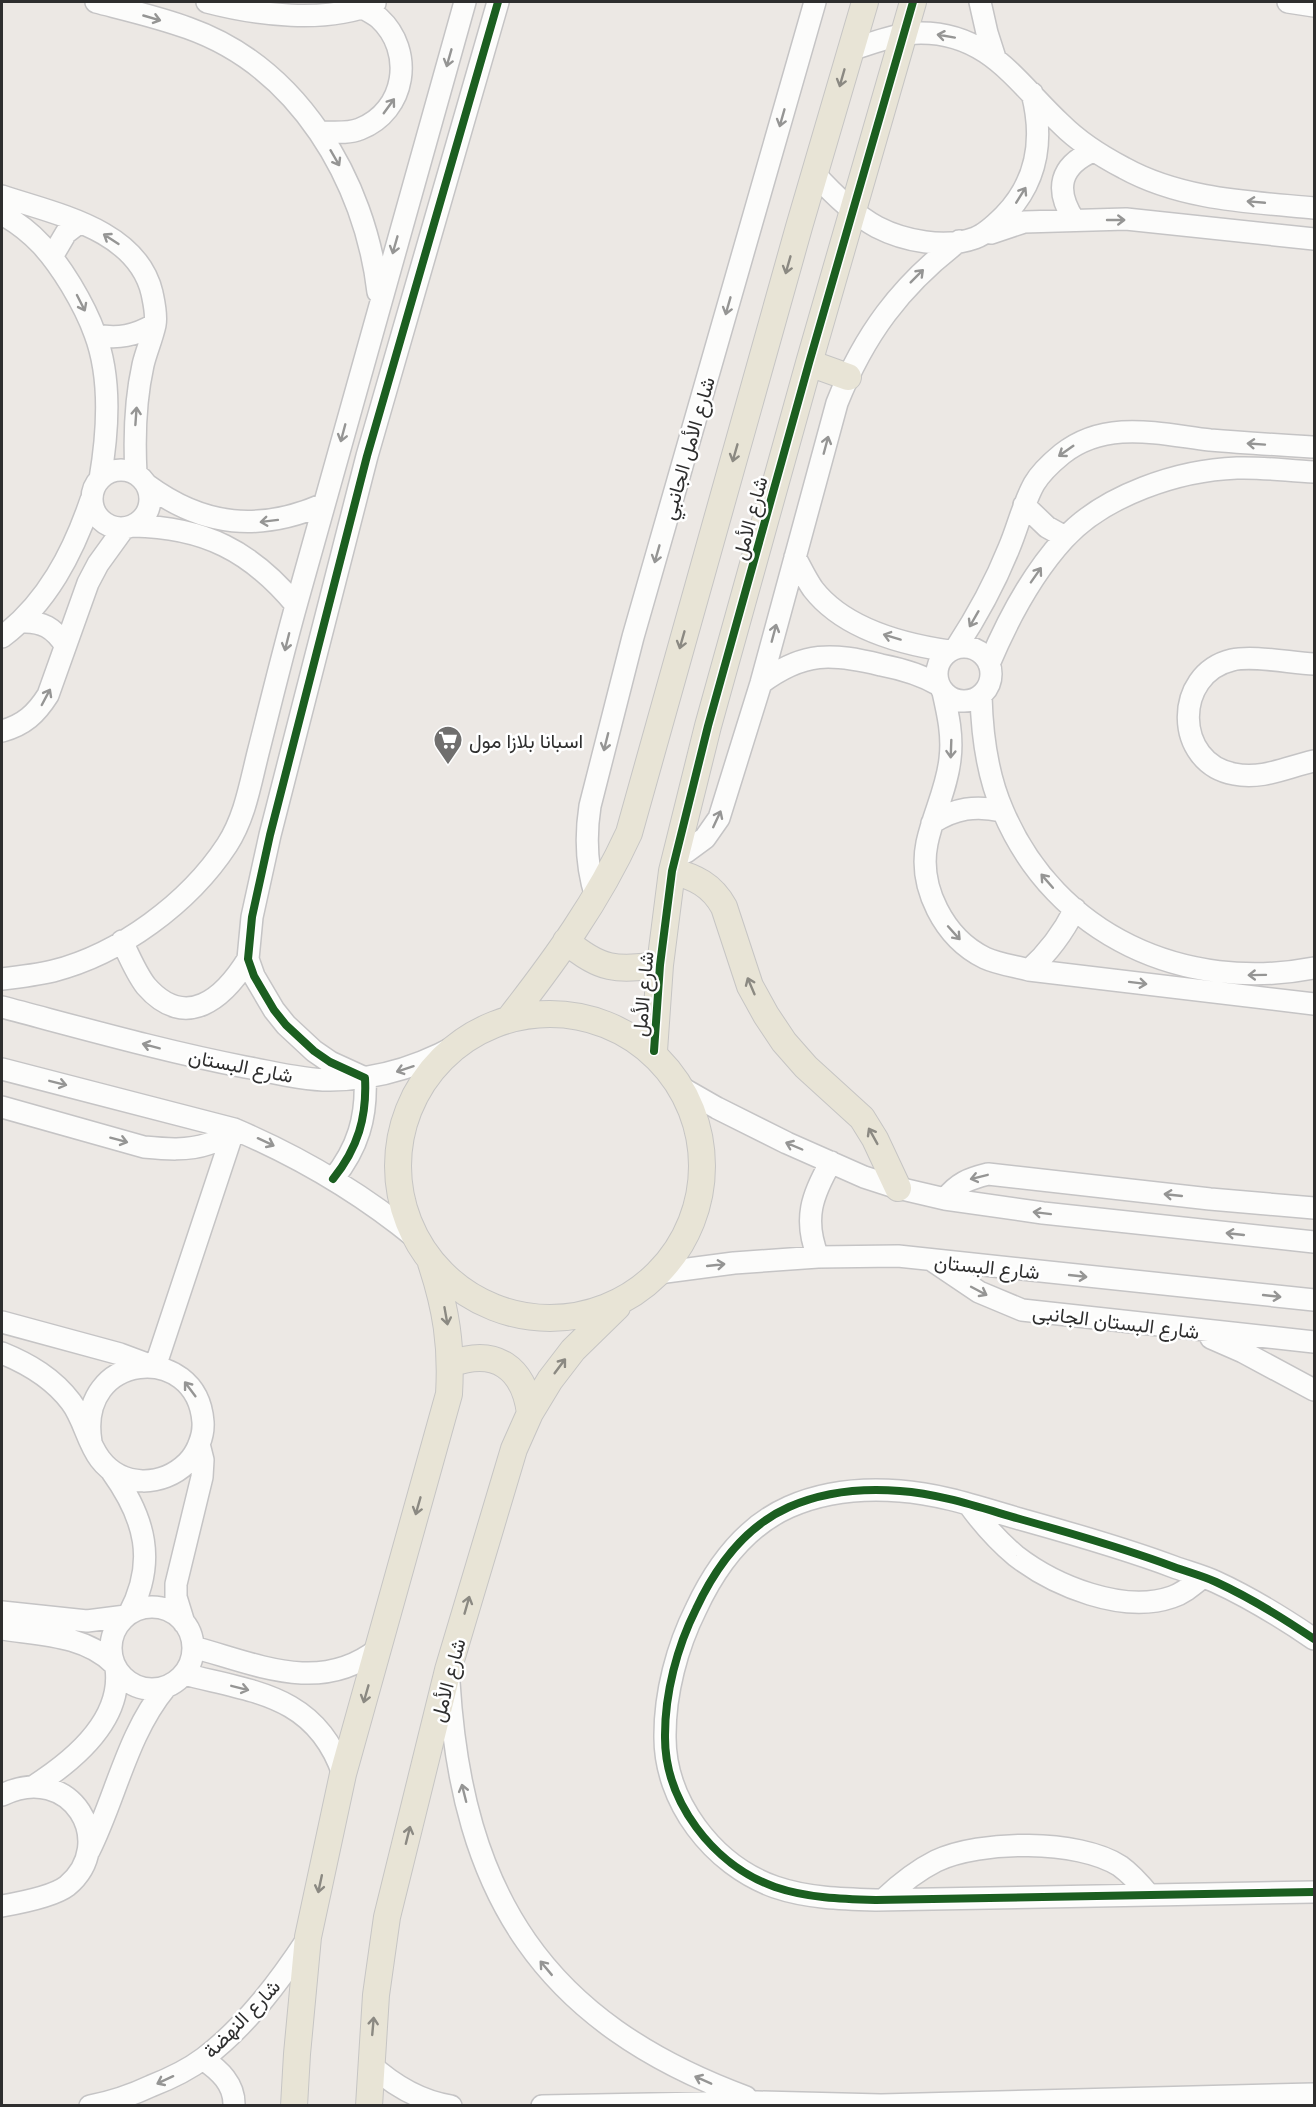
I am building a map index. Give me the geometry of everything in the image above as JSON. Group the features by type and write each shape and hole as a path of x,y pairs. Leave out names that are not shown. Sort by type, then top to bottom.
{"main road":[{"name":"شارع الأمل","path":"509,1019 578,928 614,866 628,833 864,2"},
{"name":"شارع الأمل","path":"654,1051 660,965 673,864 708,726 809,363 913,2"},
{"path":"809,363 848,377"},
{"path":"673,864 718,895 750,986 766,1015 784,1042 806,1067 862,1118 875,1139 898,1188"},
{"path":"566,941 583,956 603,965 626,969 660,965"},
{"path":"294,2106 308,1937 343,1774 449,1394 451,1364 445,1308 423,1249 405,1212 399,1183 399,1153 404,1124 415,1096 431,1071 476,1034 509,1019 545,1013 582,1016 617,1028 654,1051 682,1088 700,1135 701,1184 688,1233 658,1273 629,1296 596,1311 560,1318 523,1316 488,1305 456,1286 423,1249"},
{"name":"شارع الأمل","path":"369,2106 376,1995 387,1917 448,1670 514,1449 530,1413 550,1380 573,1350 629,1296"},
{"path":"451,1364 465,1359 481,1358 497,1361 510,1369 521,1381 528,1395 530,1413"}],"street":[{"path":"96,2 189,28 239,54 283,89 302,109 336,159 360,214 369,243 379,302"},
{"path":"207,2 264,13 297,15 330,13 371,5 400,51 403,70 399,89 390,107 376,121 359,130 319,132"},
{"path":"2,979 53,971 77,963 146,927 189,891 225,847 240,824 296,605 379,302 465,2"},
{"path":"333,1179 345,1165 360,1132 365,1105 365,1078 330,1062 299,1039 274,1010 254,976 248,959 252,917 262,866 367,456 498,2"},
{"name":"شارع الأمل الجانبي","path":"596,897 588,872 586,850 586,828 590,806 633,637 815,2"},
{"path":"980,2 995,58"},
{"path":"1288,2 1314,6"},
{"path":"850,51 904,34 947,35 972,43 995,58 1032,93 1060,124 1093,151 1126,170 1161,184 1198,194 1314,208"},
{"path":"673,864 696,846 719,818 761,682 837,403 848,377 875,327 894,301 921,272 968,239 996,224 1013,207 1026,186 1035,164 1039,140 1038,116 1032,93"},
{"path":"1074,220 1064,205 1061,188 1066,171 1078,158 1093,151"},
{"path":"814,173 853,211 875,226 908,238 924,241 968,239 1024,222 1126,219 1314,239"},
{"path":"2,196 79,224 110,238 124,248 139,264 152,290 155,307 155,324 143,366 136,409 141,480 150,494 147,513 129,527 98,564 88,583 55,679 39,710 21,724 2,731"},
{"path":"2,214 24,229 53,255 75,292 96,335 106,406 106,431 100,479"},
{"path":"53,255 60,240 79,224"},
{"path":"96,335 120,337 144,331 155,324"},
{"path":"1314,447 1118,431 1093,436 1070,447 1050,463 1035,483 1024,505 1000,569 980,609 952,650 942,658 937,666 936,676 941,688 951,736 951,758 941,802 932,823 927,845 926,868 930,890 938,911 950,930 966,946 985,958 1029,970 1314,1004"},
{"path":"1195,438 1201,471"},
{"path":"989,664 1006,625 1027,588 1065,537 1102,509 1123,497 1165,480 1201,471 1238,468 1314,472"},
{"path":"2,637 22,622 51,585 74,544 91,500 93,488 108,473 117,470 127,471 166,499 209,518 256,522 280,519 324,504"},
{"path":"91,500 93,510 105,525 114,528 160,526 187,531 229,547 259,566 279,584 296,605"},
{"path":"1024,505 1047,527 1065,537"},
{"path":"761,682 774,672 806,659 839,656 911,672 941,688 957,700 965,701 981,696 991,678 989,664 985,657 972,648 952,650 883,634 841,615 813,590 795,557"},
{"path":"22,622 43,624 52,629 65,645"},
{"path":"1314,664 1248,659 1231,660 1216,667 1203,678 1193,692 1188,710 1188,729 1194,747 1204,759 1232,774 1250,776 1268,774 1314,760"},
{"path":"981,696 986,754 1002,811 1032,863 1048,883 1075,909 1117,939 1164,960 1189,967 1240,975 1275,974 1314,968"},
{"path":"932,823 959,810 988,807 1002,811"},
{"path":"1029,970 1051,948 1075,909"},
{"path":"122,941 144,984 166,1003 181,1007 194,1008 222,994 232,984 248,959"},
{"name":"شارع البستان","path":"2,1007 188,1056 294,1076 329,1080 365,1078 395,1072 452,1049 476,1034"},
{"path":"2,1069 234,1128 267,1142 308,1164 372,1204 423,1249"},
{"path":"682,1088 750,1126 864,1177 898,1188 945,1199 1043,1214 1314,1242"},
{"path":"2,1107 144,1147 166,1149 209,1144 234,1128"},
{"path":"155,1367 234,1128"},
{"path":"818,1257 811,1230 810,1215 818,1185 831,1162"},
{"path":"945,1199 955,1186 973,1177 988,1174 1210,1199 1314,1208"},
{"name":"شارع البستان","path":"658,1273 715,1265 870,1255 930,1259 1314,1300"},
{"name":"شارع البستان الجانبى","path":"930,1259 979,1292 1022,1310 1314,1342"},
{"path":"2,1322 120,1354 171,1372 185,1381 195,1394 202,1410 203,1427 199,1444 191,1459 178,1472 163,1479 145,1482 128,1479 112,1471"},
{"path":"1191,1329 1244,1352 1314,1390"},
{"path":"2,1353 41,1372 72,1402 99,1458 112,1471 129,1495 140,1522 145,1551 142,1584 137,1600 117,1626 112,1638 111,1651 115,1666 116,1691 113,1702 97,1730 71,1760 34,1785"},
{"path":"91,1442 88,1425 90,1409 97,1393 108,1380 138,1367 155,1367"},
{"path":"2,1906 51,1895 66,1886 79,1873 100,1830 148,1711 166,1687 184,1674 189,1666 193,1647 176,1598 176,1584 202,1477 203,1460 199,1444"},
{"path":"1314,1639 1252,1600 1203,1578 1093,1540 969,1505 902,1491 867,1490 828,1495 789,1507 769,1517 735,1545 711,1581 689,1623 675,1664 664,1735 666,1757 672,1779 690,1819 719,1852 755,1878 775,1887 818,1897 884,1899 1314,1892"},
{"path":"969,1505 999,1541 1036,1569 1074,1588 1095,1595 1116,1599 1155,1601 1173,1597 1189,1589 1203,1578"},
{"path":"2,1612 87,1621 127,1615 152,1607 176,1614 184,1623"},
{"path":"2,1629 84,1643 100,1652 125,1679 138,1687 152,1689 166,1687"},
{"path":"193,1647 305,1675 344,1669 368,1657 378,1649"},
{"path":"448,1670 455,1745 470,1818 493,1885 527,1943 570,1995 622,2037 688,2073 757,2102"},
{"path":"184,1674 272,1696 296,1709 325,1737 339,1761 343,1774"},
{"path":"2,1795 16,1788 34,1785 66,1796 78,1808 86,1824 89,1840 86,1857"},
{"path":"884,1899 909,1878 937,1861 957,1853 1006,1846 1063,1849 1105,1859 1131,1875 1149,1895"},
{"path":"2,1889 15,1896 33,1898"},
{"name":"شارع النهضة","path":"90,2106 134,2094 184,2071 203,2059 262,2002 308,1937"},
{"path":"203,2059 218,2069 229,2083 234,2106"},
{"path":"370,2064 403,2090 451,2106"},
{"path":"542,2106 757,2102 881,2105 1314,2094"}],"cycle path":[{"path":"333,1179 349,1156 359,1132 364,1106 365,1078 330,1062 314,1051 286,1025 274,1010 254,976 248,959 252,917 270,835 367,456 498,2"},
{"path":"654,1051 660,965 672,871 708,726 913,2"},
{"path":"1314,1639 1242,1595 1216,1582 1156,1560 932,1495 886,1490 843,1492 802,1502 773,1515 745,1537 722,1563 696,1609 678,1654 667,1703 665,1735 667,1760 673,1784 696,1828 713,1847 752,1877 787,1891 825,1897 876,1900 1314,1892"}],"place":[{"name":"اسبانا بلازا مول","path":"448,766"}]}
